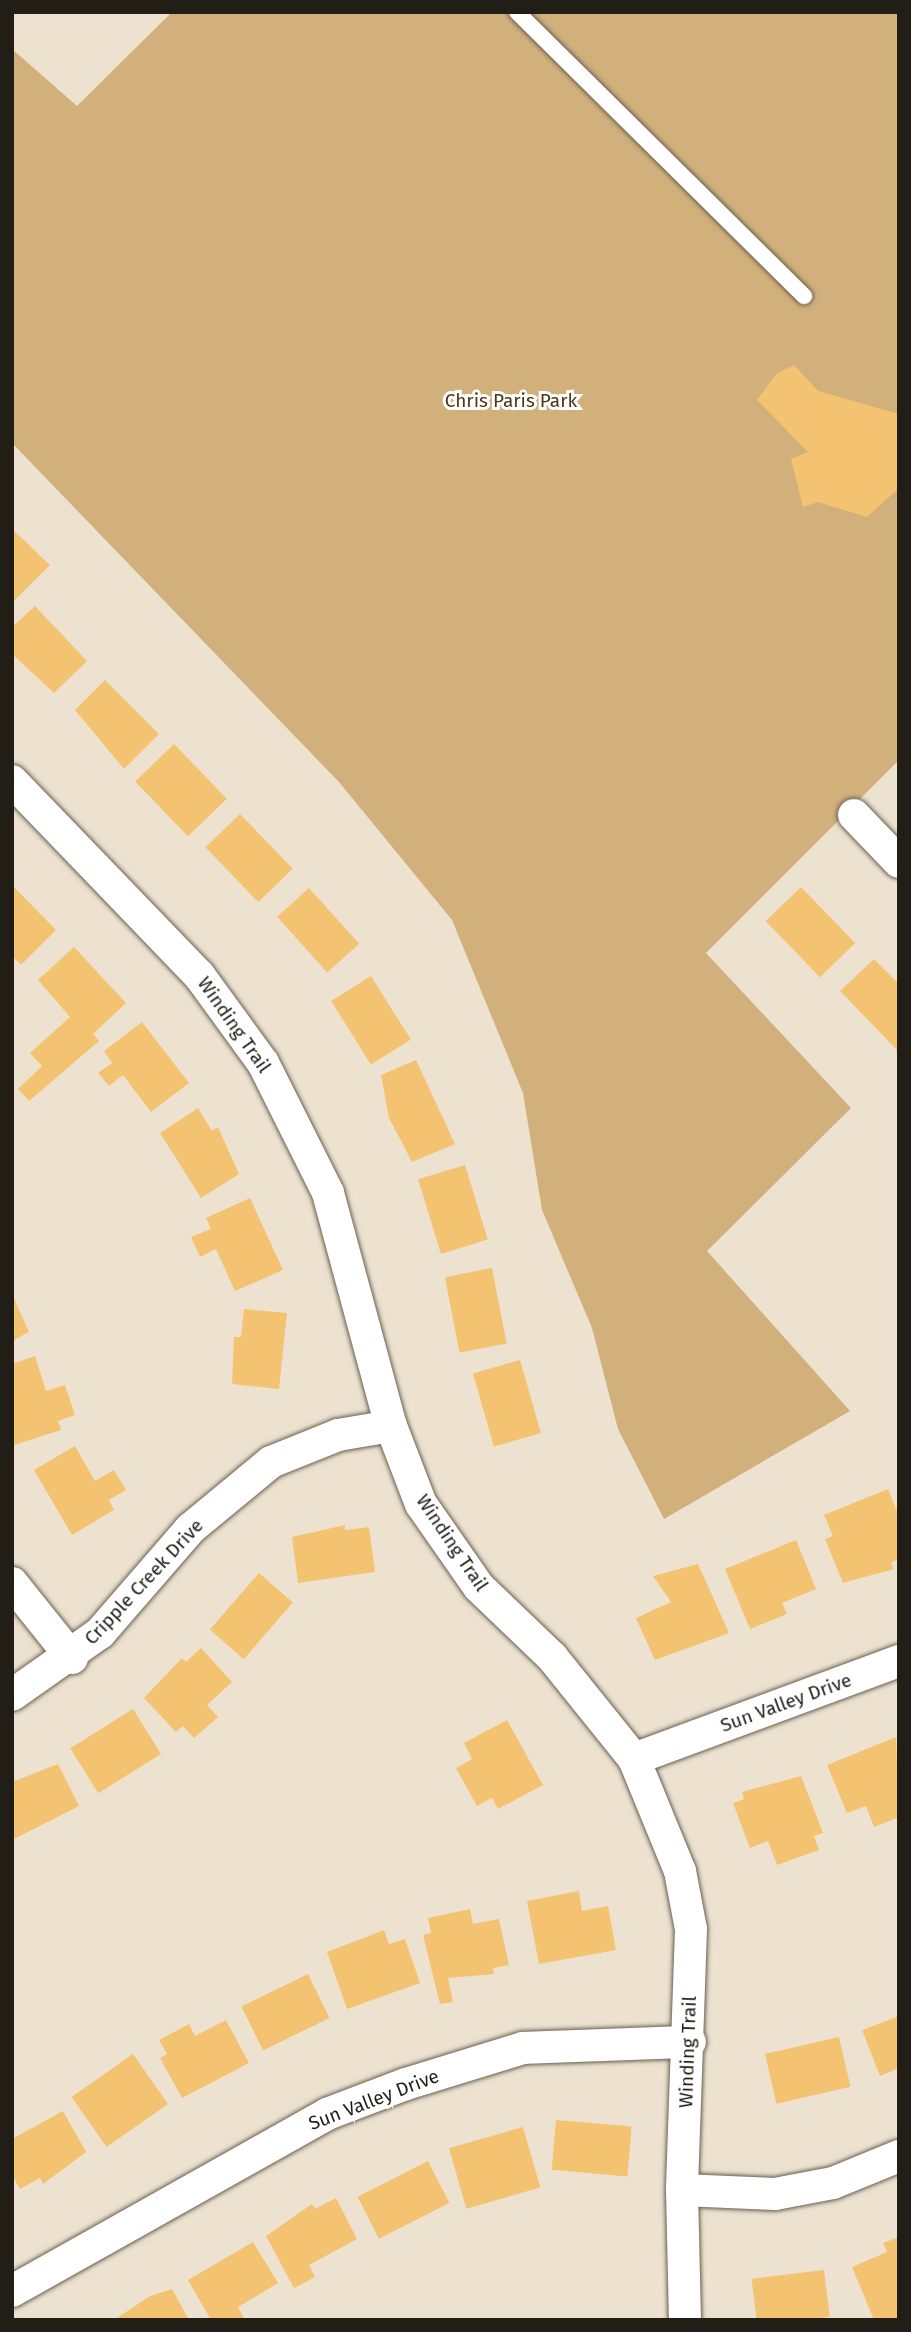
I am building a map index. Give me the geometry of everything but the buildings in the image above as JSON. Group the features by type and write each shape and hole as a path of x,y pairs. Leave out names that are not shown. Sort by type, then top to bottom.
{"street":[{"name":"Winding Trail","path":"12,781 199,975 263,1063 328,1193 391,1426 421,1504 478,1587 552,1657 634,1759 680,1871 691,1929 691,2042 682,2190 685,2320"},
{"path":"854,816 899,862"},
{"name":"Cripple Creek Drive","path":"12,1695 72,1658 190,1530 271,1462 338,1435 391,1426"},
{"path":"12,1583 72,1658"},
{"name":"Sun Valley Drive","path":"634,1759 899,1661"},
{"name":"Sun Valley Drive","path":"12,2291 327,2114 406,2084 523,2048 691,2042"},
{"path":"682,2190 775,2194 833,2183 899,2156"}],"lane":[{"path":"517,12 804,296"}],"green space":[{"name":"Chris Paris Park","path":"172,12 899,12 899,760 706,953 851,1108 707,1251 850,1411 664,1519 618,1429 592,1328 542,1210 523,1093 452,920 339,782 12,443 12,49 77,106"}]}
